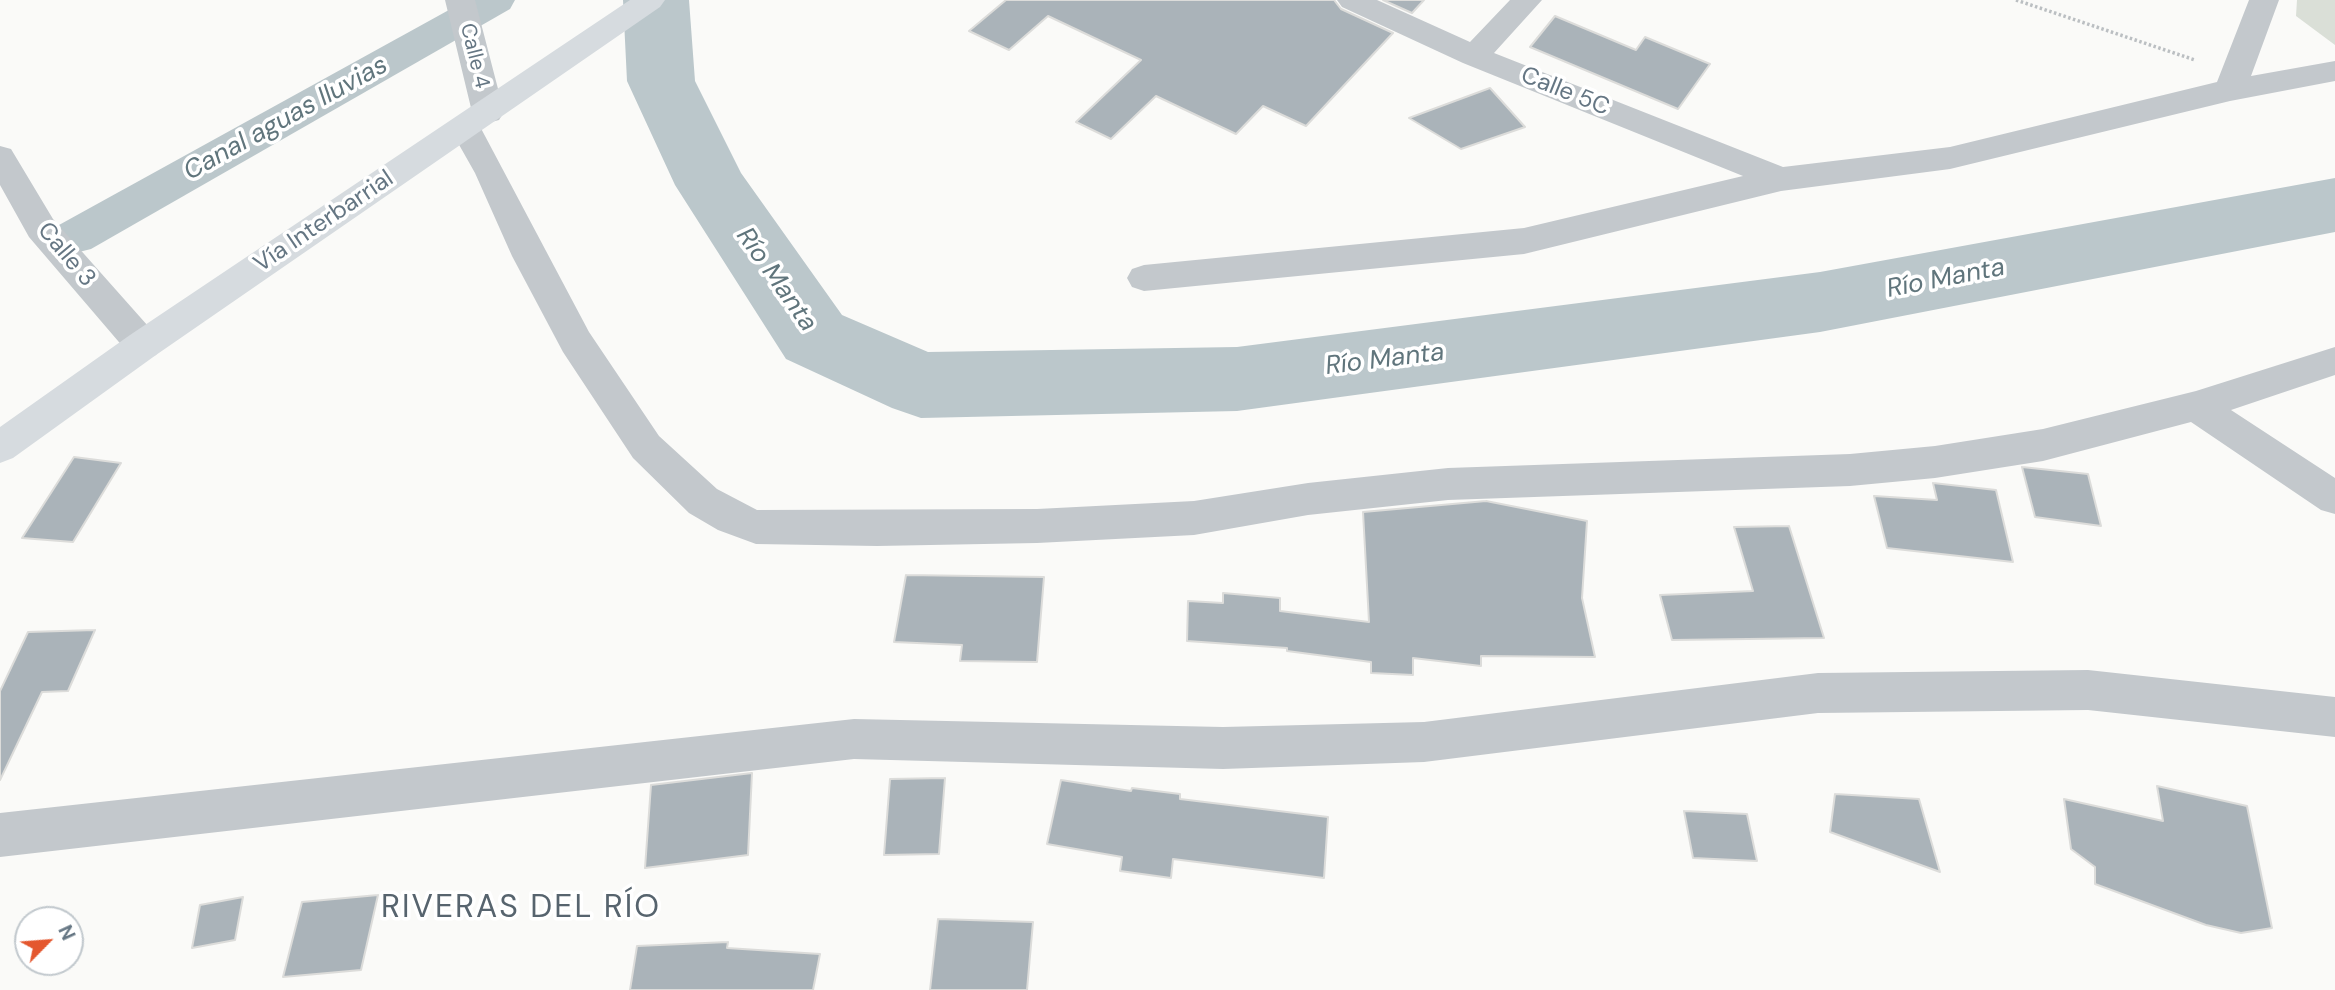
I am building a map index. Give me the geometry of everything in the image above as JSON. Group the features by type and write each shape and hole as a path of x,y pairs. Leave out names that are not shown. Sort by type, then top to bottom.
{"main road":[{"name":"Vía Interbarrial","path":"0,447 143,345 650,0"}],"street":[{"name":"Calle 5C","path":"1352,0 1474,56 1781,179"},
{"path":"1474,56 1527,0"},
{"path":"2233,82 2264,0"},
{"name":"Calle 4","path":"462,9 489,111 491,173 529,256 576,342 646,447 703,501 732,518 756,527 944,528 1181,519 1308,499 1448,484 1850,470 1935,462 2043,445 2196,406 2335,361"},
{"path":"1144,278 1524,241 1781,179 1950,158 2233,82 2335,71"},
{"name":"Calle 3","path":"0,157 41,228 143,345"},
{"path":"2196,406 2335,498"},
{"path":"0,835 853,739 1223,748 1424,742 1818,692 2088,690 2335,717"}],"path":[{"path":"2016,0 2233,82"}],"shaded area":[{"path":"2297,0 2335,0 2335,45 2296,16"}],"building":[{"path":"1006,0 1334,0 1341,9 1393,33 1306,126 1263,106 1236,134 1156,96 1111,139 1076,122 1141,60 1048,16 1009,50 969,31"},
{"path":"1383,0 1424,0 1412,13"},
{"path":"1555,16 1636,50 1645,37 1710,64 1678,109 1530,47"},
{"path":"1490,88 1525,127 1461,149 1409,118"},
{"path":"74,457 121,463 73,542 22,538"},
{"path":"2022,467 2088,474 2101,526 2035,517"},
{"path":"1933,483 1996,490 2013,562 1887,548 1874,496 1937,500"},
{"path":"1486,501 1587,521 1582,598 1595,657 1481,656 1481,666 1413,658 1413,675 1371,673 1371,662 1287,651 1287,648 1187,641 1188,601 1223,603 1223,593 1280,598 1280,611 1369,622 1363,512"},
{"path":"1789,526 1824,638 1672,640 1660,595 1753,591 1734,527"},
{"path":"906,575 1044,577 1037,662 960,661 962,645 894,642"},
{"path":"95,630 68,691 42,692 0,780 0,691 28,632"},
{"path":"752,773 748,855 645,868 651,785"},
{"path":"945,778 939,854 884,855 890,779"},
{"path":"1061,780 1131,791 1132,788 1180,794 1180,799 1328,817 1324,878 1173,859 1171,878 1120,871 1122,857 1047,844"},
{"path":"2157,786 2247,806 2272,928 2241,933 2206,925 2095,884 2095,867 2071,849 2064,799 2163,821"},
{"path":"1835,794 1919,799 1940,872 1830,832"},
{"path":"1684,811 1747,814 1757,861 1693,858"},
{"path":"378,895 361,970 283,977 302,902"},
{"path":"243,897 235,940 192,948 200,905"},
{"path":"938,919 1033,922 1027,990 930,990"},
{"path":"728,942 727,948 820,954 813,990 630,990 637,946"}],"waterway":[{"name":"Canal aguas lluvias","path":"75,237 496,0"},
{"name":"Río Manta","path":"656,0 661,81 711,185 814,337 921,385 1237,379 1820,302 2335,205"}],"district":[{"name":"RIVERAS DEL RÍO","path":"521,909"}]}
